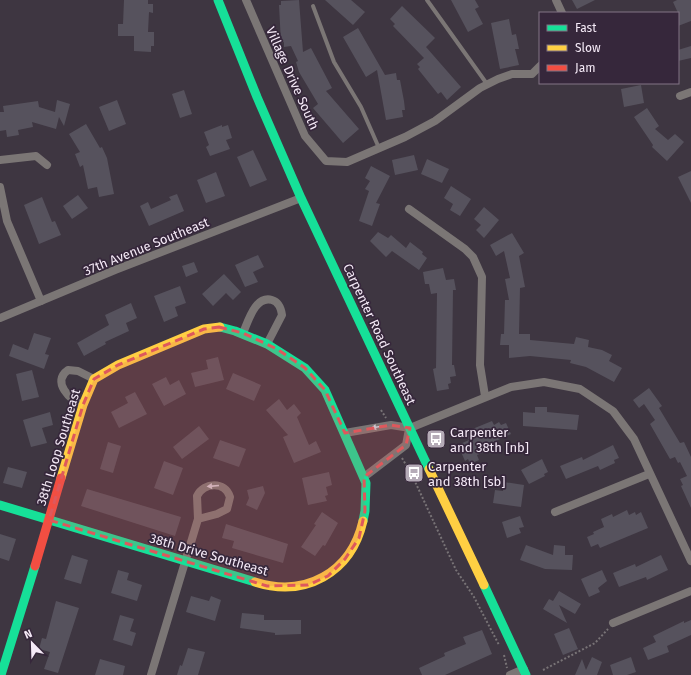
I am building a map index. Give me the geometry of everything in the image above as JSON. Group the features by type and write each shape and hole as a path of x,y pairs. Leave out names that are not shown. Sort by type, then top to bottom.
{"street":[{"name":"Carpenter Road Southeast","path":"218,0 257,97 301,198 525,672"},
{"name":"Village Drive South","path":"246,0 305,136 326,161 347,162 379,148"},
{"path":"556,0 562,12"},
{"path":"379,148 435,121 487,84 512,74 532,74 539,67"},
{"path":"680,96 691,92"},
{"path":"0,160 36,156 47,165"},
{"path":"0,187 7,221 41,301"},
{"name":"37th Avenue Southeast","path":"0,318 115,270 301,198"},
{"path":"409,209 465,249 478,266 482,277 480,365 485,396"},
{"path":"243,333 256,304 261,300 273,300 278,303 282,315 267,344"},
{"name":"38th Loop Southeast","path":"1,675 83,405 94,379 118,365 204,328 219,328 243,333 267,344 305,368 325,390 344,433"},
{"path":"83,405 74,401 64,390 61,384 63,375 68,370 74,370 94,379"},
{"path":"344,433 391,425 410,428 511,386 544,382 580,389 612,411 634,439 649,474 691,561"},
{"path":"364,477 406,445 410,428"},
{"name":"38th Drive Southeast","path":"0,506 267,586 308,585 328,576 345,559 359,538 365,511 366,483 344,433"},
{"path":"555,512 649,474"},
{"path":"151,675 198,519 196,500 199,492 211,485 217,485 229,493 230,502 227,509 217,514 198,519"},
{"path":"613,624 691,591"},
{"path":"509,675 525,672"}],"lane":[{"path":"427,0 487,84"},
{"path":"313,6 334,62 361,107 379,148"}],"path":[{"path":"403,459 412,475 456,570 474,597 504,655 509,675"},
{"path":"543,670 595,643 613,624"}],"highlighted area":[{"path":"219,327 243,333 277,349 305,368 325,390 345,433 391,425 410,428 406,445 364,477 365,511 359,538 345,559 328,576 308,585 267,586 49,520 83,405 94,379 118,365 204,329"}],"building":[{"path":"124,0 148,0 148,4 153,4 153,13 149,12 148,32 154,32 154,46 151,46 151,52 134,51 134,36 118,36 118,24 123,24"},
{"path":"299,0 303,52 311,48 332,88 326,91 359,129 343,143 313,108 318,104 299,72 296,62 298,61 291,46 284,47 284,42 281,43 279,5 281,5 281,1"},
{"path":"325,0 351,0 365,12 353,25"},
{"path":"451,0 475,0 479,7 475,9 483,24 468,32"},
{"path":"572,0 595,0 577,9"},
{"path":"677,0 691,0 691,21 679,26 679,12 678,12 673,2"},
{"path":"402,6 435,38 426,47 461,87 447,100 441,92 438,94 418,69 420,67 417,64 424,58 393,26 395,24 390,19"},
{"path":"509,19 512,35 516,34 519,49 515,49 519,65 500,69 491,23"},
{"path":"358,28 385,75 396,73 397,80 400,80 405,110 402,110 403,117 386,120 377,70 366,77 343,37"},
{"path":"691,46 691,58 679,61 679,50"},
{"path":"641,85 644,103 624,107 621,89"},
{"path":"184,90 192,114 180,118 172,94"},
{"path":"57,100 70,104 64,126 59,117 56,129 32,122 33,127 18,130 19,135 7,137 6,130 0,131 0,112 4,112 3,106 38,101 39,107 55,112"},
{"path":"117,100 126,124 109,131 99,107"},
{"path":"647,108 659,126 655,129 668,140 675,134 684,142 667,161 652,147 653,145 634,117"},
{"path":"86,124 100,148 102,147 107,158 114,194 99,197 97,187 88,189 83,165 80,167 75,154 80,152 69,134"},
{"path":"222,125 222,127 228,125 232,138 226,140 230,149 210,156 206,147 209,145 204,132"},
{"path":"253,150 267,180 250,187 237,157"},
{"path":"414,155 418,170 395,175 392,160"},
{"path":"427,159 449,169 442,183 421,174"},
{"path":"371,166 390,176 376,203 380,204 372,226 359,221 369,191 365,189 370,181 365,178"},
{"path":"691,171 691,203 678,177"},
{"path":"216,172 225,196 206,203 197,180"},
{"path":"451,186 471,199 460,216 450,210 453,204 444,198"},
{"path":"177,194 184,211 149,226 140,206 148,202 151,209 171,200 169,197"},
{"path":"78,195 88,208 72,219 63,206"},
{"path":"42,197 52,222 55,221 61,235 39,244 24,205"},
{"path":"484,207 499,220 484,238 476,230 481,225 474,219"},
{"path":"378,232 388,238 391,235 406,248 410,242 423,252 422,254 427,258 419,270 392,251 386,257 370,241"},
{"path":"512,233 524,253 519,256 525,287 520,288 519,334 530,334 530,340 574,344 576,337 589,340 588,347 602,350 612,355 609,361 622,368 614,382 586,367 570,363 571,360 530,356 509,358 509,345 500,345 501,334 504,334 505,300 509,300 505,279 510,278 504,251 496,256 490,245"},
{"path":"258,255 264,267 253,272 258,282 245,287 235,265"},
{"path":"194,262 198,272 186,277 182,266"},
{"path":"443,268 446,280 454,279 456,290 453,290 452,365 454,365 456,376 450,377 451,383 448,384 449,389 437,391 433,369 436,368 437,293 431,294 429,284 425,284 423,272"},
{"path":"224,274 241,292 233,300 226,293 213,306 202,294"},
{"path":"180,286 186,303 175,307 178,316 164,322 154,296"},
{"path":"131,303 137,318 126,323 129,331 105,342 106,344 84,356 77,343 109,325 105,315"},
{"path":"34,333 51,338 45,354 49,355 44,369 9,356 13,344 28,350"},
{"path":"218,357 224,380 195,387 191,373 208,369 206,360"},
{"path":"32,370 39,397 22,401 16,374"},
{"path":"233,373 261,385 254,401 226,389"},
{"path":"166,377 170,385 179,380 186,394 164,406 152,384"},
{"path":"649,388 662,406 659,408 680,443 684,442 691,457 691,508 681,486 683,485 680,479 687,476 680,462 678,463 675,457 670,459 650,424 655,420 644,404 639,408 633,400"},
{"path":"135,392 147,414 119,428 111,412 128,403 125,397"},
{"path":"279,399 287,410 294,404 301,413 297,417 309,445 316,441 321,452 294,463 283,437 288,435 266,410"},
{"path":"535,407 547,407 547,412 579,415 577,430 523,426 523,412 535,413"},
{"path":"50,412 53,425 42,428 47,443 31,447 23,420"},
{"path":"492,421 494,425 499,422 501,425 506,423 511,434 485,446 487,451 477,455 479,460 470,464 468,459 465,461 458,445 469,440 465,432"},
{"path":"199,426 209,439 182,459 173,447"},
{"path":"220,440 246,449 239,467 213,458"},
{"path":"108,442 121,446 113,473 100,469"},
{"path":"613,445 619,458 614,460 615,463 600,470 598,466 566,479 560,466 582,457 583,460"},
{"path":"542,459 548,472 544,474 545,476 529,484 521,470"},
{"path":"164,461 183,468 173,495 154,488"},
{"path":"8,467 27,472 22,488 3,483"},
{"path":"329,472 332,485 326,487 328,495 325,496 327,501 308,505 302,478"},
{"path":"504,482 524,485 521,507 493,503 495,490 503,491"},
{"path":"263,486 265,493 257,510 246,505 249,498 247,490"},
{"path":"87,489 181,517 175,536 81,506"},
{"path":"627,510 629,515 635,512 636,515 641,512 648,528 600,548 598,544 591,547 587,537 594,534 593,532 604,527 601,519 612,514 613,517"},
{"path":"322,512 338,523 325,546 323,545 315,556 301,547 316,525 314,524"},
{"path":"520,516 524,527 519,528 521,533 507,538 502,522"},
{"path":"226,524 288,544 283,563 232,548 234,541 222,538"},
{"path":"0,534 16,539 9,561 0,558"},
{"path":"526,545 553,555 554,545 565,546 565,555 573,555 572,570 545,569 520,560"},
{"path":"72,555 88,560 81,584 64,579"},
{"path":"661,555 668,570 647,580 646,577 619,587 613,573 635,564 636,567"},
{"path":"118,570 129,573 127,580 142,585 137,601 111,593"},
{"path":"602,570 607,581 598,588 600,592 589,597 581,579"},
{"path":"559,591 581,604 575,614 559,605 567,623 543,609 549,599 553,601"},
{"path":"191,596 209,601 211,596 221,600 215,621 186,612"},
{"path":"56,601 79,608 58,673 44,669 50,652 39,649 42,638 46,639"},
{"path":"242,613 264,615 264,620 301,620 301,634 275,635 275,633 240,628"},
{"path":"120,615 134,619 130,631 136,633 132,646 113,640"},
{"path":"691,620 691,635 667,646 669,652 648,660 643,648 656,642 653,636 684,621 684,623"},
{"path":"569,628 578,649 563,655 554,634"},
{"path":"482,630 492,654 445,675 422,675 419,668 445,656 444,653 466,644 463,637"},
{"path":"188,648 205,652 198,675 177,675 180,665 182,666"},
{"path":"592,657 602,662 597,675 575,675 582,659 586,670"},
{"path":"631,657 636,672 627,675 613,675 610,665"},
{"path":"100,659 125,666 123,675 95,675"}],"traffic: fast":[{"path":"218,0 257,97 301,198 429,469"},
{"path":"220,327 235,331 267,344 305,368 325,390 366,483 365,511 363,521"},
{"path":"0,505 255,582"},
{"path":"1,675 35,566"},
{"path":"484,585 526,675"}],"traffic: slow":[{"path":"61,478 83,405 94,379 118,365 204,329 220,327"},
{"path":"429,469 484,585"},
{"path":"255,582 274,586 291,587 308,583 323,577 337,567 348,555 357,539 363,521"}],"traffic: jam":[{"path":"35,566 61,478"}],"place":[{"name":"Carpenter and 38th [nb]","path":"436,439"},
{"name":"Carpenter and 38th [sb]","path":"414,473"}]}
